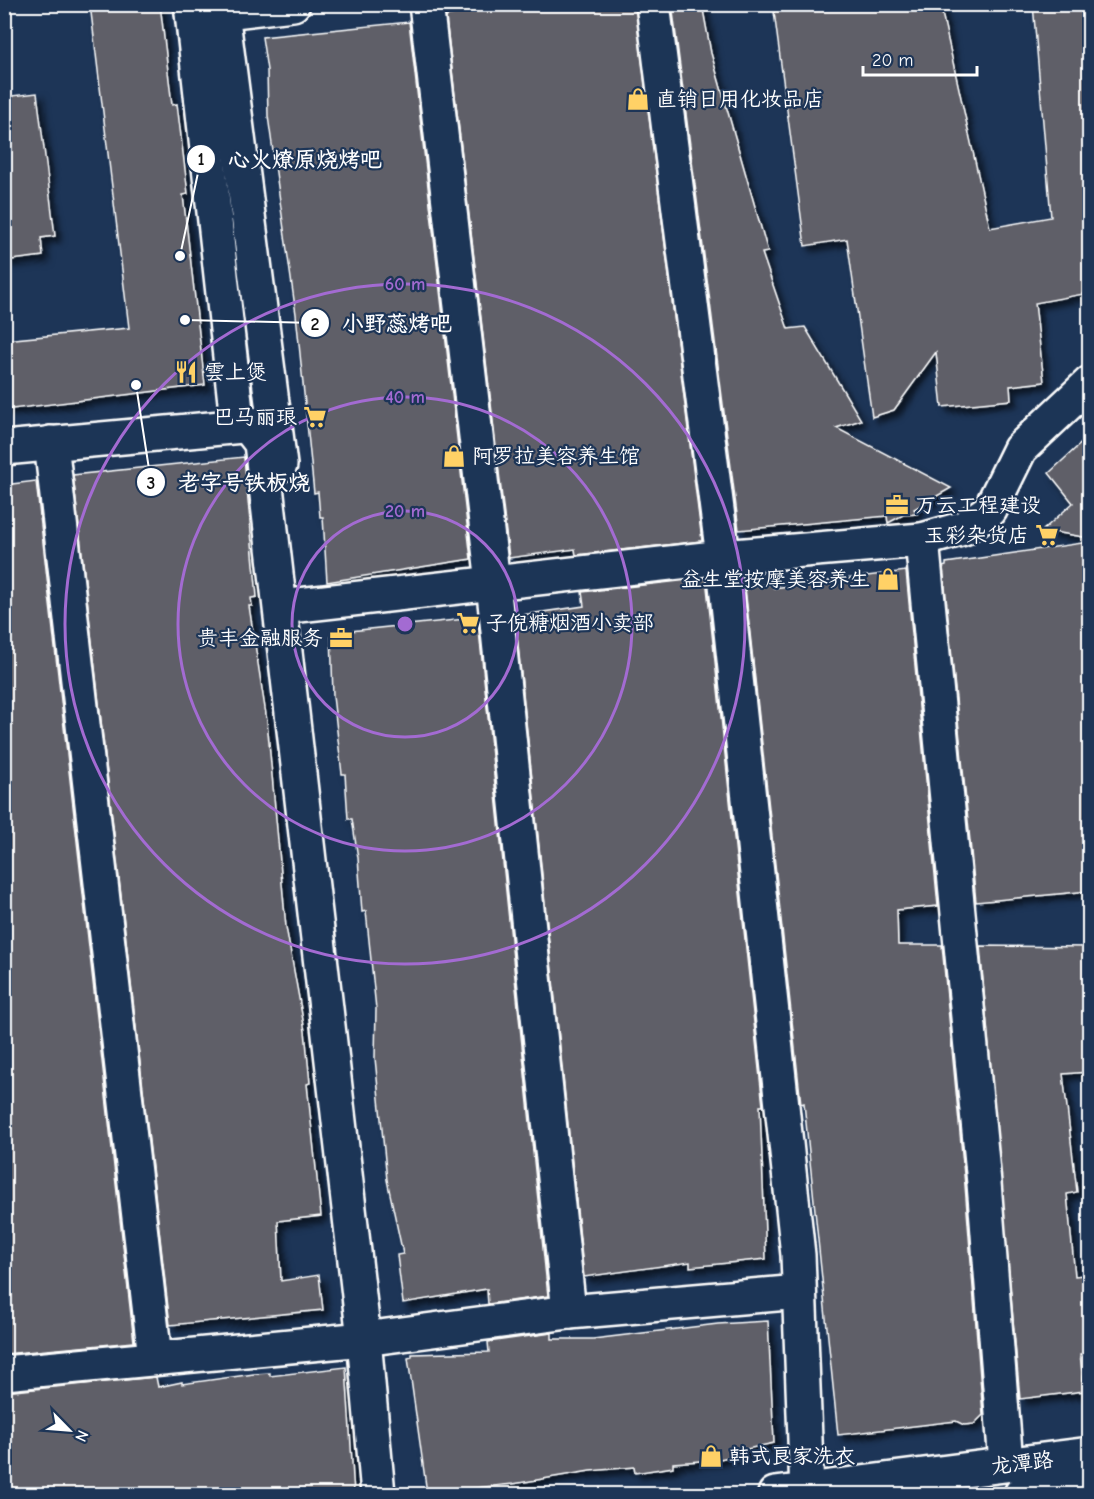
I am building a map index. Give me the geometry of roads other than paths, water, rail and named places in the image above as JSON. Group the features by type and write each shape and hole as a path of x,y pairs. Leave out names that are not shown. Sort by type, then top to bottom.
{"street":[{"path":"293,4 207,9 262,424 289,606 373,1338 399,1494"},
{"path":"426,4 493,583 569,1312"},
{"path":"653,4 723,557 798,1255 799,1292 791,1493"},
{"path":"289,606 723,557 922,540 964,528 990,510 1020,449 1089,383"},
{"path":"4,448 262,424"},
{"path":"51,443 155,1358"},
{"path":"922,540 982,1171 1006,1464"},
{"path":"4,1373 373,1338 569,1312 799,1292"},
{"path":"373,1338 378,1494"},
{"name":"龙潭路","path":"791,1493 1089,1454"},
{"name":"龙潭路","path":"1027,1494 1089,1486"}],"place":[{"name":"直销日用化妆品店","path":"638,99"},
{"name":"心火燎原烧烤吧","path":"180,256"},
{"name":"小野蕊烤吧","path":"185,320"},
{"name":"雲上煲","path":"186,372"},
{"name":"老字号铁板烧","path":"136,385"},
{"name":"巴马丽琅","path":"315,417"},
{"name":"阿罗拉美容养生馆","path":"454,456"},
{"name":"万云工程建设","path":"897,505"},
{"name":"玉彩杂货店","path":"1047,535"},
{"name":"益生堂按摩美容养生","path":"888,579"},
{"name":"子倪糖烟酒小卖部","path":"468,623"},
{"name":"贵丰金融服务","path":"341,638"},
{"name":"韩式良家洗衣","path":"711,1456"}]}
